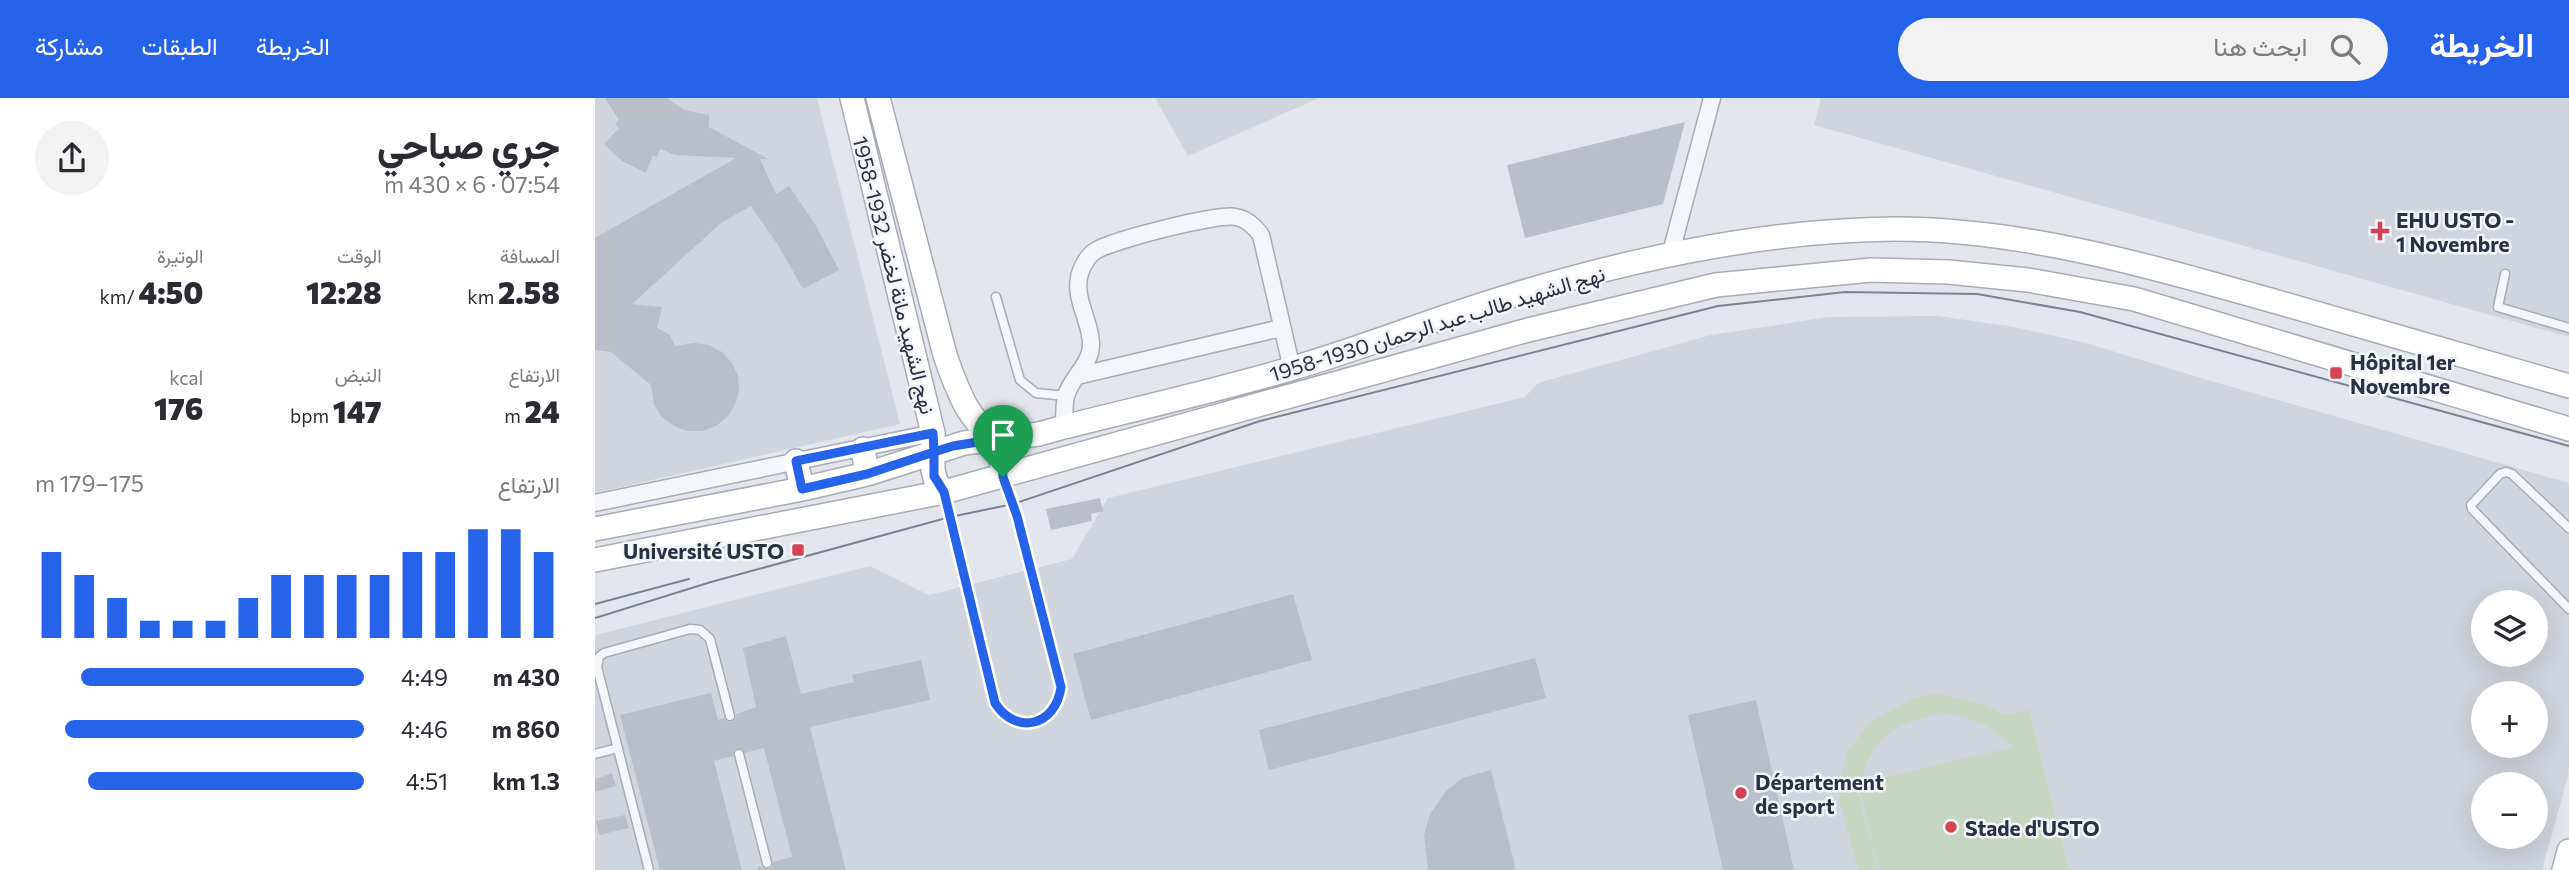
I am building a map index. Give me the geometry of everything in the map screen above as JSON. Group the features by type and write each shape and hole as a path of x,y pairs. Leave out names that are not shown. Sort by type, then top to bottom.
{"main road":[{"name":"نهج الشهيد مانة لخضر 1932-1958","path":"852,98 918,363 934,442 934,476 944,492"},
{"name":"نهج الشهيد مانة لخضر 1932-1958","path":"878,98 945,355 960,396 1002,459 1003,477"},
{"name":"نهج الشهيد طالب عبد الرحمان 1930-1958","path":"595,529 867,474 934,442 953,446 1064,428 1292,369 1499,299 1670,256 1815,234 1895,229 1980,235 2144,264 2569,386"},
{"name":"نهج الشهيد طالب عبد الرحمان 1930-1958","path":"595,560 944,492 1528,330 1716,285 1871,270 1948,272 2028,280 2134,299 2569,429"},
{"path":"918,363 945,355"},
{"path":"863,449 867,474"},
{"path":"796,461 802,489"},
{"path":"2564,870 2569,851"}],"street":[{"path":"1670,256 1712,98"},
{"path":"1064,428 1066,396 1090,354 1091,343 1078,292 1079,275 1084,263 1095,251 1111,244 1190,223 1227,216 1247,220 1255,227 1264,244 1292,369"},
{"path":"1077,376 1281,328"},
{"path":"595,503 796,461 863,449 934,442"}],"lane":[{"path":"2505,274 2498,307 2569,328"},
{"path":"996,298 1020,380 1036,393 1066,396"},
{"path":"2569,528 2512,474 2506,472 2500,474 2471,505 2569,609"},
{"path":"944,492 995,703 1000,712 1018,722 1039,720 1055,707 1061,687 1017,516 1003,477"},
{"path":"649,870 597,667 599,657 604,653 690,629 700,630 710,639 730,716"},
{"path":"595,754 618,748"},
{"path":"739,754 767,863"}],"shaded area":[{"path":"595,98 817,98 900,424 595,493"},
{"path":"1155,98 1319,98 1188,156"},
{"name":"EHU USTO - 1 Novembre","path":"1821,98 2569,98 2569,337 1814,125"},
{"path":"1938,316 2014,327 2086,343 2569,483 2569,772 2548,848 2548,772 2471,772 2471,849 2548,849 2542,870 595,870 595,635 870,566 929,595 1072,559 1108,498 1525,397 1538,383 1711,335 1828,317"}],"green space":[{"name":"Stade d'USTO","path":"1932,694 1952,697 1978,703 2005,715 2029,710 2069,870 1879,870 1859,788 1858,793 1878,870 1858,870 1837,791 1848,751 1870,722 1912,699","holes":["1943,712 1987,726 2014,747 1861,783 1872,752 1889,733 1912,721"]}],"building":[{"path":"605,98 667,98 684,110 709,115 709,127 768,159 760,159 776,194 789,186 815,224 839,270 803,289 778,245 751,206 721,223 632,304 662,307 657,328 670,335 675,346 694,343 709,345 722,352 732,363 738,376 739,391 735,405 727,417 716,426 702,431 687,431 662,417 654,405 651,385 611,352 595,350 595,238 736,158 675,155 660,149 657,157 653,155 646,173 622,161 604,144 619,128 615,124 619,120"},
{"path":"1685,122 1663,204 1525,238 1507,165"},
{"path":"1100,498 1103,511 1091,514 1092,521 1051,530 1046,509"},
{"path":"1293,594 1312,660 1091,720 1073,654"},
{"path":"786,636 801,694 854,682 852,675 921,660 930,700 810,727 846,870 758,870 758,866 768,869 773,862 792,857 764,748 745,753 738,748 734,750 733,756 714,761 742,870 660,870 620,715 711,693 718,720 724,718 732,722 736,714 756,707 743,648"},
{"path":"1535,658 1546,698 1269,770 1259,730"},
{"name":"Département de sport","path":"1756,700 1794,870 1723,870 1688,715"},
{"path":"1491,770 1516,870 1428,870 1424,835 1430,814 1446,791 1462,778"},
{"path":"612,773 616,786 595,792 595,779"},
{"path":"625,815 629,828 599,835 596,821"}],"tram line":[{"path":"595,618 711,582 950,517 1013,504 1260,421 1718,306 1845,292 1977,294 2080,312 2569,446"},
{"path":"595,604 689,579"}],"place":[{"name":"EHU USTO - 1 Novembre","path":"2380,231"},
{"name":"Hôpital 1er Novembre","path":"2336,373"},
{"name":"Université USTO","path":"798,550"},
{"name":"Département de sport","path":"1741,793"},
{"name":"Stade d'USTO","path":"1951,827"}],"route":[{"path":"1003,477 1002,459 990,440 974,441 934,452 933,433 796,461 802,489 867,474 934,452 934,476 944,492 995,703 1000,712 1009,718 1029,723 1048,715 1055,707 1061,687 1017,516 1003,477"}]}
